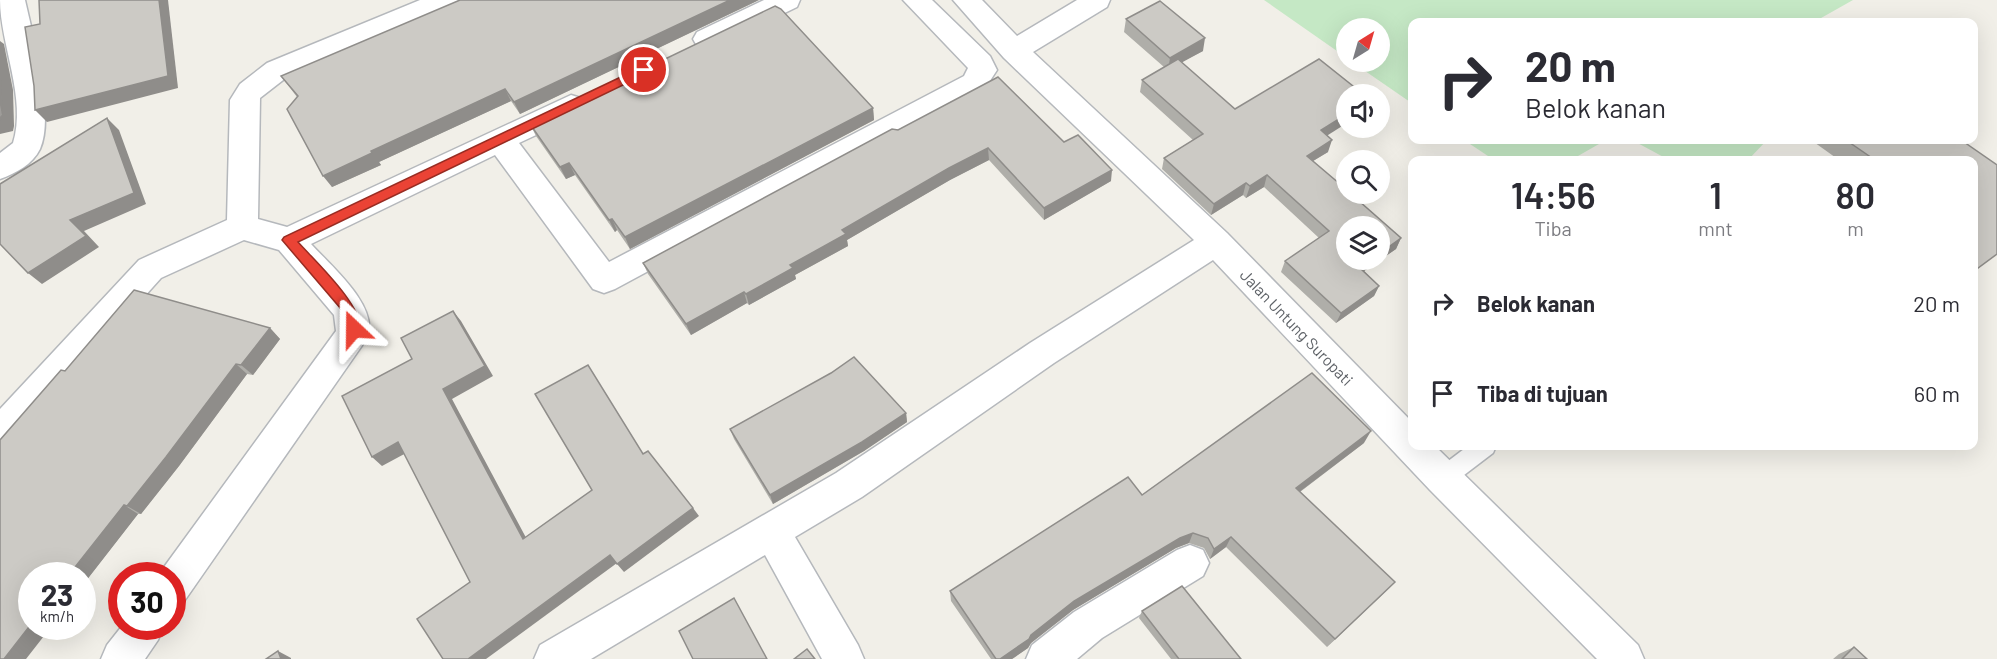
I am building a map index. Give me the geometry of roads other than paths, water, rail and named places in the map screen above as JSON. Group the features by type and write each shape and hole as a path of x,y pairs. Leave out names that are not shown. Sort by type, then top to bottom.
{"street":[{"path":"0,167 26,148 31,131 30,110 12,0"},
{"path":"243,227 244,100 250,91 277,70 392,10 445,0"},
{"path":"681,52 787,0"},
{"path":"500,140 604,280 974,83 983,70 980,63 916,0"},
{"name":"Jalan Untung Suropati","path":"966,0 1014,51 1216,242 1408,442"},
{"path":"1014,51 1097,0"},
{"path":"289,240 596,94"},
{"path":"0,434 150,269 243,227 289,240 346,305 351,314 354,329 186,567"},
{"path":"554,659 849,485 1042,353 1216,242"},
{"name":"Jalan Untung Suropati","path":"1416,450 1624,659"},
{"path":"771,531 844,659"},
{"path":"1046,659 1088,624 1190,563"},
{"path":"121,659 135,640"}],"lane":[{"path":"1443,478 1480,450"}]}
